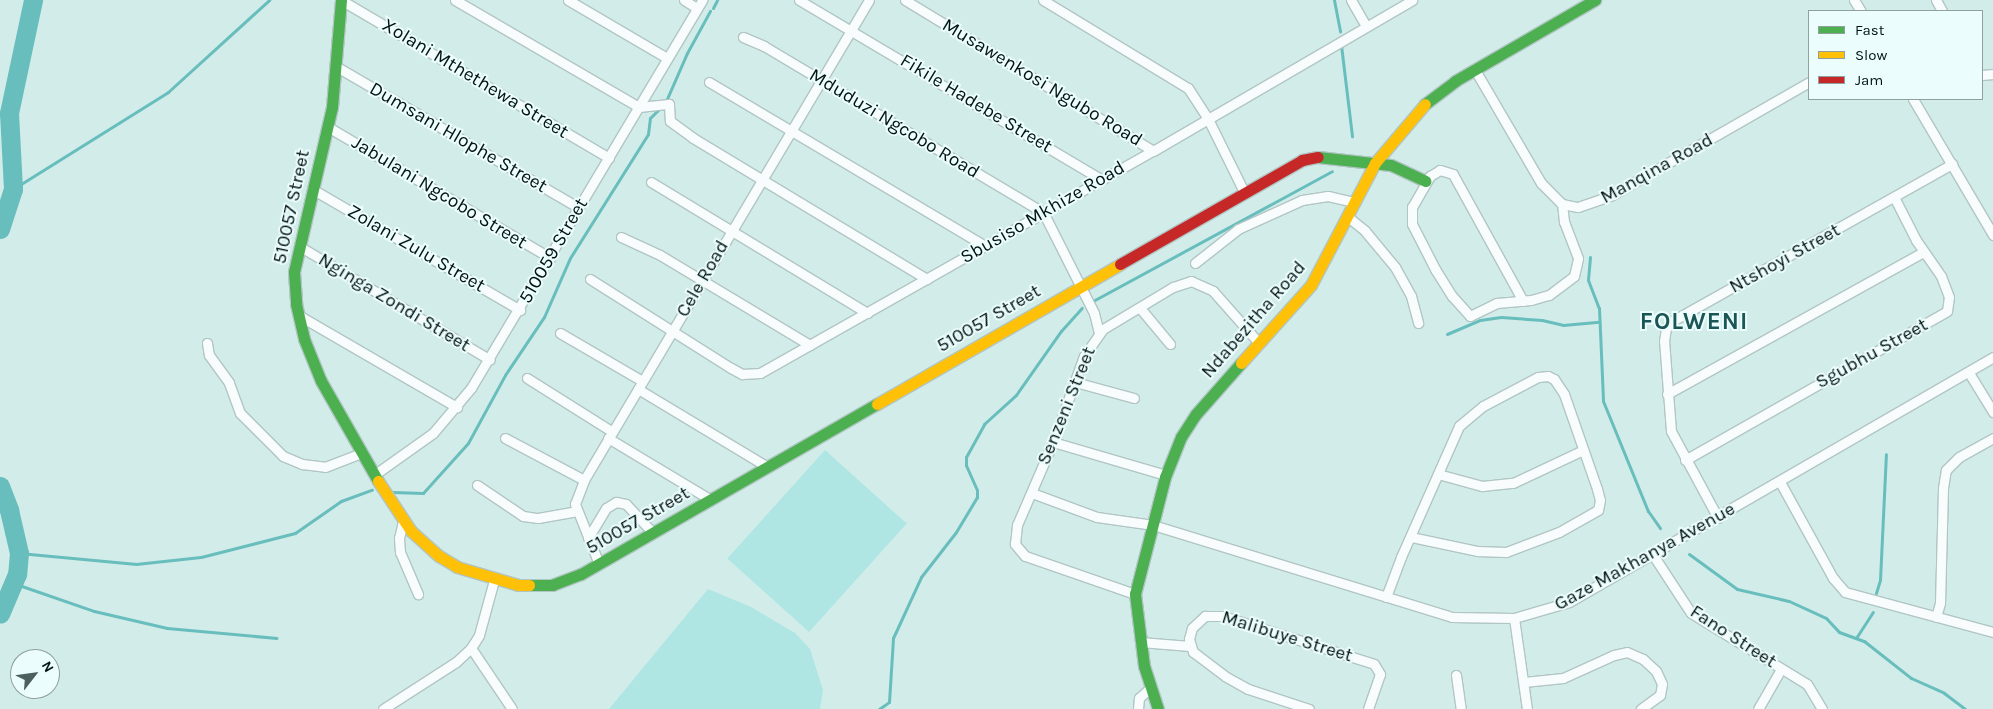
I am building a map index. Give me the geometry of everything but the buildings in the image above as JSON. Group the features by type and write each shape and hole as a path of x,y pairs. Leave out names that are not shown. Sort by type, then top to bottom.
{"street":[{"name":"510057 Street","path":"341,0 337,67 328,127 299,246 294,289 298,315 321,381 374,475 403,521 439,556 458,567 494,580 546,586 566,582 1292,165 1310,158 1375,162 1399,167 1426,181"},
{"name":"Xolani Mthethewa Street","path":"341,0 609,158"},
{"path":"455,0 639,107 669,104 670,121 762,180 927,279"},
{"path":"568,0 667,58"},
{"path":"684,0 699,4"},
{"path":"799,0 850,30"},
{"name":"Cele Road","path":"577,511 576,499 584,480 610,434 869,0"},
{"name":"Musawenkosi Ngubo Road","path":"905,0 1153,151"},
{"path":"1043,0 1179,80 1192,93 1207,117 1244,192"},
{"path":"1351,0 1366,26"},
{"name":"Sbusiso Mkhize Road","path":"590,280 673,330 730,368 750,375 771,368 1153,151 1207,117 1412,0"},
{"name":"Ndabezitha Road","path":"1158,709 1150,688 1140,642 1135,594 1166,475 1181,437 1196,414 1311,285 1375,162 1421,107 1475,70 1595,0"},
{"name":"510059 Street","path":"374,475 428,438 457,407 490,360 699,4"},
{"name":"Fikile Hadebe Street","path":"850,30 1101,179"},
{"name":"Mduduzi Ngcobo Road","path":"743,37 764,46 1043,212"},
{"name":"Dumsani Hlophe Street","path":"337,67 579,208"},
{"path":"1475,70 1541,183 1562,204 1564,222 1578,258 1578,270 1568,283 1549,295 1523,301 1498,303 1473,316 1466,314 1445,287 1412,224 1412,207 1426,181 1440,170 1449,171 1458,178 1523,301"},
{"path":"709,82 985,246"},
{"name":"Manqina Road","path":"1562,204 1578,207 1596,203 1808,83"},
{"path":"1914,100 1993,235"},
{"name":"Jabulani Ngcobo Street","path":"328,127 550,258"},
{"name":"Ntshoyi Street","path":"1718,518 1670,431 1664,342 1670,323 1895,199 1952,164"},
{"path":"651,182 867,313"},
{"name":"Zolani Zulu Street","path":"312,189 520,310"},
{"path":"1195,263 1238,229 1302,200 1328,196 1355,202"},
{"name":"Sgubhu Street","path":"1685,460 1943,315 1949,308 1949,297 1941,276 1923,252 1895,199"},
{"path":"1043,212 1080,287 1099,333"},
{"path":"1348,217 1365,231 1395,267 1411,296 1418,323"},
{"path":"621,237 702,280 810,345"},
{"name":"Nginga Zondi Street","path":"299,246 490,360"},
{"path":"1667,394 1923,252"},
{"name":"Senzeni Street","path":"1135,594 1020,552 1015,544 1017,525 1053,442 1084,356 1099,333 1182,283 1199,282 1213,291 1259,343"},
{"path":"1140,308 1170,344"},
{"path":"298,315 457,407"},
{"path":"560,333 768,467"},
{"path":"207,344 209,355 229,383 240,414 283,456 302,464 325,467 362,453"},
{"name":"Gaze Makhanya Avenue","path":"1032,493 1097,517 1152,526 1452,617 1514,618 1568,602 1718,518 1969,373 1993,357"},
{"path":"1969,373 1993,412"},
{"path":"1386,597 1453,436 1465,420 1495,398 1544,375 1554,379 1564,394 1600,500 1598,510 1582,521 1506,552 1477,551 1411,537"},
{"path":"527,378 711,500"},
{"path":"1075,382 1134,398"},
{"path":"505,438 584,480"},
{"path":"1936,617 1940,603 1942,488 1946,470 1959,457 1993,438"},
{"path":"1053,442 1166,475"},
{"path":"1438,474 1482,486 1513,483 1582,450"},
{"path":"1780,482 1833,578 1845,592 1993,632"},
{"path":"477,484 522,516 538,518 577,511 599,564"},
{"path":"588,538 606,508 616,502 626,504 653,533"},
{"path":"403,521 399,538 400,552 408,577 418,594"},
{"name":"Fano Street","path":"1653,555 1691,613 1812,689 1822,709"},
{"path":"383,709 456,662 471,648 479,635 494,580"},
{"name":"Malibuye Street","path":"1190,646 1192,628 1206,616 1214,615 1374,664 1380,674 1368,709"},
{"path":"1514,618 1524,682 1526,709"},
{"path":"1140,642 1190,646 1199,657 1236,683 1289,706 1309,709"},
{"path":"471,648 512,709"},
{"path":"1524,682 1563,678 1614,655 1628,652 1643,659 1656,671 1662,684 1660,695 1641,709"},
{"path":"1758,709 1781,669"},
{"path":"1456,675 1461,709"},
{"path":"1138,709 1139,698 1150,688"}],"shaded area":[{"path":"825,450 907,524 809,632 727,558"},
{"path":"708,589 751,607 795,633 810,649 823,690 820,709 609,709"}],"waterway":[{"path":"0,229 13,189 9,113 33,0"},
{"path":"13,189 168,92 269,0"},
{"path":"713,8 717,0"},
{"path":"1334,0 1340,31"},
{"path":"666,101 687,53 710,11"},
{"path":"1341,45 1352,136"},
{"path":"392,492 423,493 468,443 505,375 544,317 570,258 648,134 650,118 661,107"},
{"path":"1091,302 1332,171"},
{"path":"1590,257 1588,280 1599,308 1603,401 1648,511 1660,528"},
{"path":"879,709 889,702 893,638 921,577 956,532 977,497 977,490 966,465 966,457 984,424 1016,395 1061,331 1082,308"},
{"path":"1447,334 1480,320 1501,317 1542,320 1563,325 1599,322"},
{"path":"1876,593 1880,580 1886,454"},
{"path":"0,486 9,510 19,553 17,574 0,614"},
{"path":"19,553 136,564 201,557 295,533 341,501 372,490"},
{"path":"1689,554 1737,589 1789,601 1826,618 1839,632 1864,641 1911,678 1944,693 1965,709"},
{"path":"13,583 94,611 167,628 277,638"},
{"path":"1856,638 1873,612"}],"traffic: fast":[{"path":"341,0 332,107 294,272 296,304 304,339 321,381 378,481"},
{"path":"1425,104 1455,81 1595,0"},
{"path":"1318,157 1391,165 1426,181"},
{"path":"1158,709 1144,666 1135,594 1165,477 1181,437 1196,414 1241,363"},
{"path":"529,585 552,585 581,574 877,404"}],"traffic: slow":[{"path":"1241,363 1311,285 1375,163 1425,104"},
{"path":"877,404 1120,264"},
{"path":"378,481 411,531 439,556 457,567 518,585 529,585"}],"traffic: jam":[{"path":"1120,264 1302,160 1318,157"}],"district":[{"name":"FOLWENI","path":"1694,322"}]}
